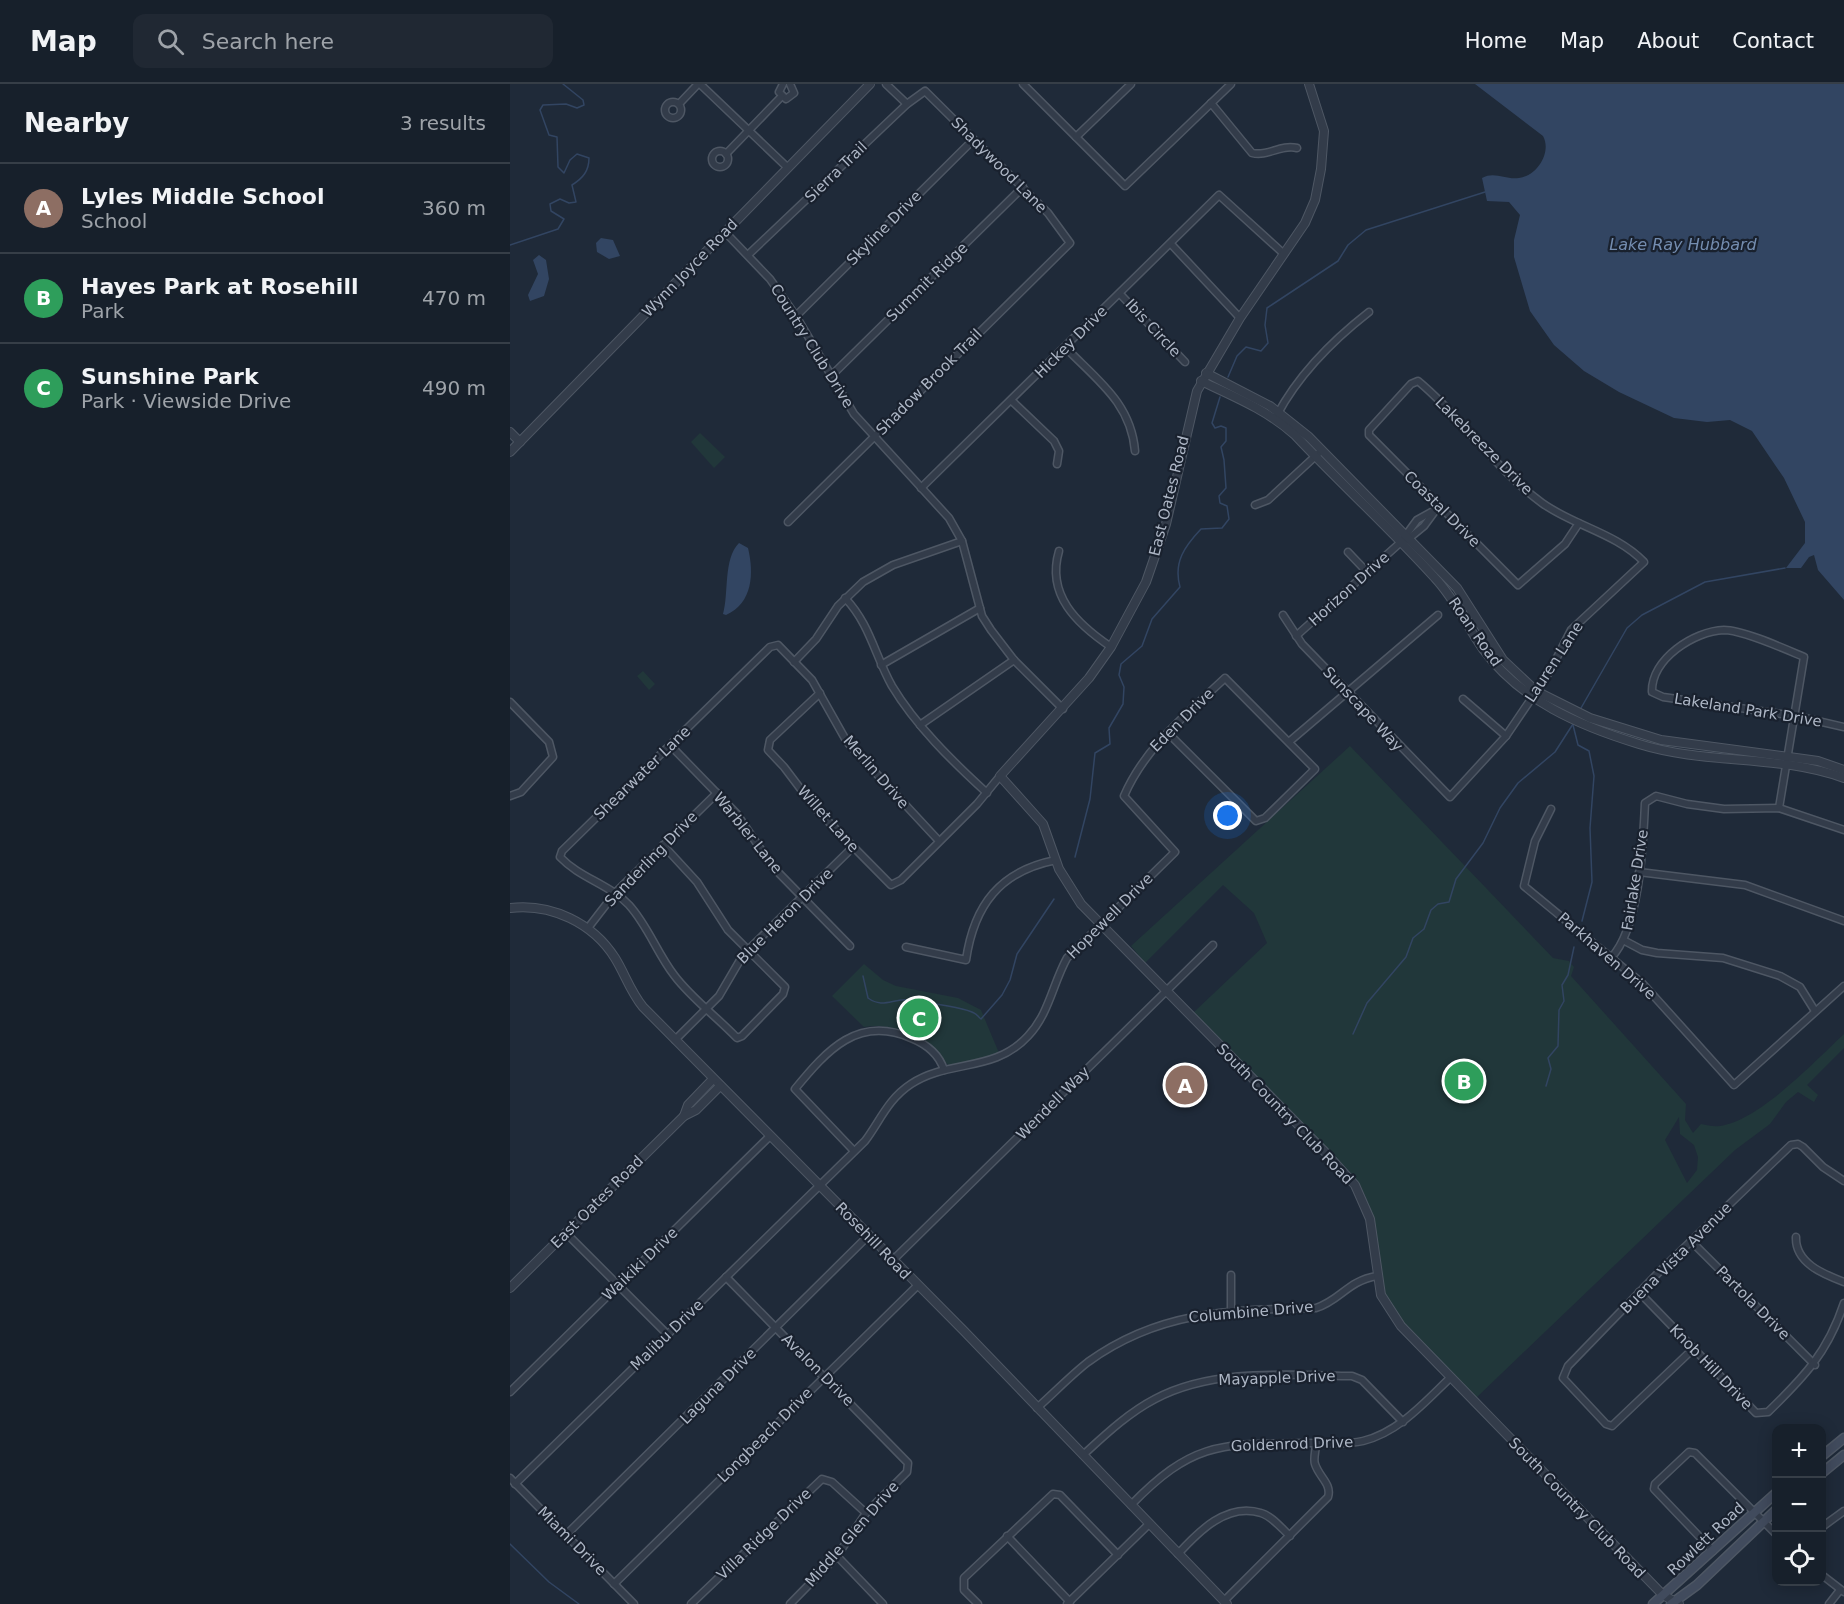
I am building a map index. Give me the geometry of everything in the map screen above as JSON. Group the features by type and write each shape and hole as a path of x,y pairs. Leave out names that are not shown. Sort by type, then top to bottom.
{"main road":[{"path":"1826,1451 1844,1438"},
{"path":"1826,1469 1844,1455"},
{"name":"Rowlett Road","path":"1653,1604 1665,1600 1713,1551 1772,1497"},
{"name":"Rowlett Road","path":"1675,1603 1772,1514"}],"street":[{"path":"679,104 699,84 788,168"},
{"path":"781,96 779,90 783,84"},
{"path":"781,96 788,98 793,95 794,88 790,84"},
{"name":"Wynn Joyce Road","path":"510,452 870,84"},
{"path":"886,84 907,104"},
{"path":"1076,137 1131,84"},
{"path":"1027,85 1125,186 1231,84"},
{"name":"East Oates Road","path":"891,885 901,880 987,793 1063,709 1110,647 1132,609 1155,558 1168,514 1187,425 1201,381 1240,318 1305,223 1315,200 1321,169 1324,131 1309,84"},
{"name":"Sierra Trail","path":"749,254 907,104 925,91"},
{"name":"Shadywood Lane","path":"925,91 1048,213 1070,243"},
{"path":"726,154 781,96"},
{"path":"1211,103 1252,153 1260,154 1286,145 1297,148"},
{"name":"Skyline Drive","path":"796,316 973,140"},
{"name":"Summit Ridge","path":"830,377 1023,187"},
{"name":"Hickey Drive","path":"921,488 1220,195 1284,254"},
{"name":"Country Club Drive","path":"725,232 749,254 796,316 830,377 854,414 896,464 921,488"},
{"name":"Shadow Brook Trail","path":"788,522 1070,243"},
{"path":"1171,244 1240,318"},
{"name":"Ibis Circle","path":"1120,294 1185,362"},
{"path":"1277,415 1324,352 1369,312"},
{"path":"1066,348 1124,409 1133,429 1135,451"},
{"name":"Roan Road","path":"1206,373 1277,415 1405,538 1450,595 1497,666 1568,717 1641,745 1701,756 1818,762 1844,770"},
{"name":"Roan Road","path":"1201,381 1277,415"},
{"name":"Lakebreeze Drive","path":"1368,432 1412,384 1418,381 1529,492 1561,515 1627,547 1644,562"},
{"path":"1012,401 1054,441 1059,451 1057,464"},
{"path":"510,432 520,442"},
{"name":"Coastal Drive","path":"1368,432 1437,508 1518,585 1565,544 1579,523"},
{"path":"1255,505 1268,500 1318,454"},
{"path":"921,488 948,518 962,541 980,608 994,636 1014,660 1063,709"},
{"name":"Horizon Drive","path":"1296,636 1405,538 1424,515 1437,508"},
{"path":"794,662 816,639 845,598 883,570 962,541"},
{"path":"1059,551 1055,570 1064,605 1080,625 1110,647"},
{"path":"1348,552 1367,572"},
{"name":"Lauren Lane","path":"1450,797 1506,736 1550,671 1571,630 1644,562"},
{"path":"845,598 865,622 881,665 897,694 920,725 987,793"},
{"path":"881,665 980,608"},
{"name":"Sunscape Way","path":"1283,615 1296,636 1450,797"},
{"path":"1168,733 1256,821 1264,818 1315,769 1290,741 1438,615"},
{"name":"Lakeland Park Drive","path":"1796,716 1804,657 1762,640 1725,630 1702,636 1667,657 1659,666 1653,692 1663,697 1796,716 1844,727"},
{"name":"Merlin Drive","path":"774,646 778,645 812,680 847,742 939,841"},
{"name":"Shearwater Lane","path":"615,893 572,868 560,857 562,851 774,646"},
{"path":"920,725 1014,660"},
{"name":"Eden Drive","path":"1175,852 1124,796 1143,760 1168,733 1226,678 1290,741"},
{"name":"Willet Lane","path":"819,693 770,740 768,750 815,808 891,885"},
{"path":"1462,699 1506,736"},
{"path":"510,702 549,742 553,757 521,792 510,796"},
{"path":"1796,716 1779,808 1844,830"},
{"name":"Warbler Lane","path":"671,746 743,822 764,856 850,946"},
{"name":"Roan Road","path":"1789,760 1844,778"},
{"name":"South Country Club Road","path":"1000,776 1043,824 1056,860 1075,897 1355,1185 1370,1219 1381,1295 1401,1326 1665,1600 1675,1603"},
{"name":"Sanderling Drive","path":"588,928 615,893 717,793"},
{"name":"Fairlake Drive","path":"1611,958 1625,941 1639,872 1645,802 1656,796 1687,804 1724,808 1779,808"},
{"name":"Parkhaven Drive","path":"1551,809 1535,841 1524,885 1643,984 1734,1085 1815,1011"},
{"path":"615,893 638,916 675,977 737,1038 748,1031 783,994 785,987 724,924 697,882 663,845"},
{"name":"Blue Heron Drive","path":"675,1040 723,991 736,964 748,950 853,847"},
{"name":"Hopewell Drive","path":"819,1186 870,1134 883,1110 897,1094 921,1079 944,1070 990,1061 1028,1037 1043,1016 1057,978 1068,958 1175,852"},
{"path":"906,946 966,960 973,925 994,890 1026,868 1056,860"},
{"path":"1639,872 1745,885 1844,921"},
{"name":"Rosehill Road","path":"510,908 531,907 552,911 588,928 609,949 634,996 675,1040 1083,1455 1225,1603"},
{"path":"1625,941 1649,952 1723,958 1780,976 1800,987 1815,1011 1844,986"},
{"name":"Wendell Way","path":"892,1261 1214,945"},
{"path":"854,1151 795,1089 842,1041 868,1030 888,1030 921,1043 935,1054 944,1070"},
{"name":"East Oates Road","path":"684,1116 688,1105 713,1079"},
{"name":"East Oates Road","path":"510,1288 684,1116 696,1110 720,1086"},
{"name":"Waikiki Drive","path":"510,1392 770,1136"},
{"name":"Buena Vista Avenue","path":"1694,1348 1612,1426 1606,1424 1563,1378 1563,1374 1639,1292 1791,1145 1803,1146 1823,1167 1844,1181"},
{"name":"Malibu Drive","path":"513,1481 668,1335 819,1186"},
{"path":"566,1233 668,1335"},
{"name":"Laguna Drive","path":"566,1535 868,1236"},
{"path":"1796,1237 1796,1247 1801,1256 1826,1275 1844,1282"},
{"name":"Partola Drive","path":"1691,1241 1815,1365"},
{"path":"1231,1275 1231,1311"},
{"name":"Columbine Drive","path":"1037,1408 1087,1363 1121,1341 1177,1319 1231,1311 1316,1308 1329,1304 1351,1284 1377,1276"},
{"name":"Avalon Drive","path":"726,1277 908,1463"},
{"name":"Longbeach Drive","path":"614,1584 917,1286"},
{"name":"Knob Hill Drive","path":"1639,1292 1756,1413 1762,1415 1768,1412 1815,1365 1827,1344 1844,1303"},
{"name":"Mayapple Drive","path":"1083,1455 1109,1431 1154,1399 1194,1383 1232,1377 1352,1376 1362,1380 1403,1422"},
{"name":"Goldenrod Drive","path":"1131,1505 1157,1478 1191,1456 1216,1448 1239,1444 1363,1442 1403,1422 1451,1377"},
{"path":"1225,1603 1318,1510 1330,1492 1315,1463 1316,1443"},
{"path":"1713,1551 1654,1489 1655,1484 1689,1452 1695,1453 1774,1532"},
{"name":"Middle Glen Drive","path":"790,1604 837,1556 866,1513 907,1472 908,1463"},
{"name":"Villa Ridge Drive","path":"692,1604 822,1479 832,1482 866,1513"},
{"name":"Miami Drive","path":"513,1481 634,1604"},
{"path":"978,1604 964,1590 963,1578 1055,1494 1060,1495 1118,1555"},
{"path":"1826,1523 1843,1511"},
{"path":"1178,1554 1212,1521 1245,1512 1261,1512 1290,1536"},
{"path":"1007,1536 1068,1603 1149,1524"},
{"path":"837,1556 884,1604"},
{"path":"1826,1579 1842,1591 1829,1604"}],"green space":[{"path":"700,433 725,457 714,468 691,442"},
{"path":"643,671 655,684 649,690 637,676"},
{"path":"1350,746 1553,958 1569,961 1574,967 1571,976 1686,1104 1685,1120 1693,1133 1701,1124 1720,1126 1735,1122 1769,1102 1844,1034 1844,1048 1807,1085 1818,1095 1814,1102 1798,1092 1786,1102 1770,1124 1735,1150 1476,1398 1410,1332 1389,1301 1379,1272 1370,1209 1357,1180 1194,1012 1267,943 1254,913 1223,885 1145,963 1131,946","holes":["1679,1117 1680,1134 1694,1145 1698,1157 1697,1170 1687,1183 1665,1140"]},
{"path":"864,964 883,980 896,986 958,998 981,1010 999,1053 971,1063 949,1066 929,1045 912,1034 893,1028 864,1027 832,996"}],"water":[{"name":"Lake Ray Hubbard","path":"1475,84 1844,84 1844,600 1818,570 1814,555 1809,557 1801,568 1786,568 1805,543 1805,522 1784,478 1752,431 1730,420 1707,422 1674,418 1619,392 1584,371 1554,345 1530,311 1514,257 1514,240 1520,215 1509,202 1487,201 1482,178 1496,175 1519,178 1532,173 1544,156 1545,142 1543,136"},
{"path":"601,238 613,240 620,256 609,259 597,252 596,243"},
{"path":"539,255 546,260 549,279 544,296 530,301 528,295 538,274 533,260"},
{"path":"739,543 748,548 751,577 742,603 726,615 723,614 728,567"}],"waterway":[{"path":"510,245 558,229 564,219 551,211 550,204 560,199 569,203 576,202 572,185 582,177 588,167 589,158 577,154 570,160 564,173 558,167 557,137 549,135 540,110 543,105 566,104 577,108 584,105 583,100 563,84"},
{"path":"1228,377 1237,356 1246,347 1261,351 1268,343 1265,325 1267,308 1338,261 1348,245 1366,230 1485,192"},
{"path":"1075,857 1090,799 1095,753 1110,744 1109,728 1123,704 1124,687 1119,675 1121,664 1142,646 1152,619 1180,587 1179,562 1185,548 1201,529 1222,528 1229,519 1227,506 1220,503 1219,496 1226,488 1221,447 1226,441 1226,428 1221,426 1215,428 1212,423 1220,397"},
{"path":"1581,708 1627,628 1642,615 1705,582 1785,568"},
{"path":"1353,1034 1367,1003 1406,957 1413,938 1424,929 1431,910 1438,904 1449,902 1456,879 1483,843 1500,808 1518,783 1555,752 1573,724"},
{"path":"1573,725 1578,745 1589,751 1594,776 1590,828 1592,882 1582,921"},
{"path":"863,976 868,998 878,1003 909,1000 943,1005 975,1013 981,1019 1002,995 1010,980 1017,954 1054,899"},
{"path":"1546,1086 1551,1069 1548,1058 1558,1046 1559,1010 1564,1001 1562,985 1568,975 1574,947"},
{"path":"510,1544 549,1582 579,1604"}],"place":[{"name":"Sunshine Park","path":"919,1018"},
{"name":"Hayes Park at Rosehill","path":"1464,1081"},
{"name":"Lyles Middle School","path":"1185,1085"}]}
